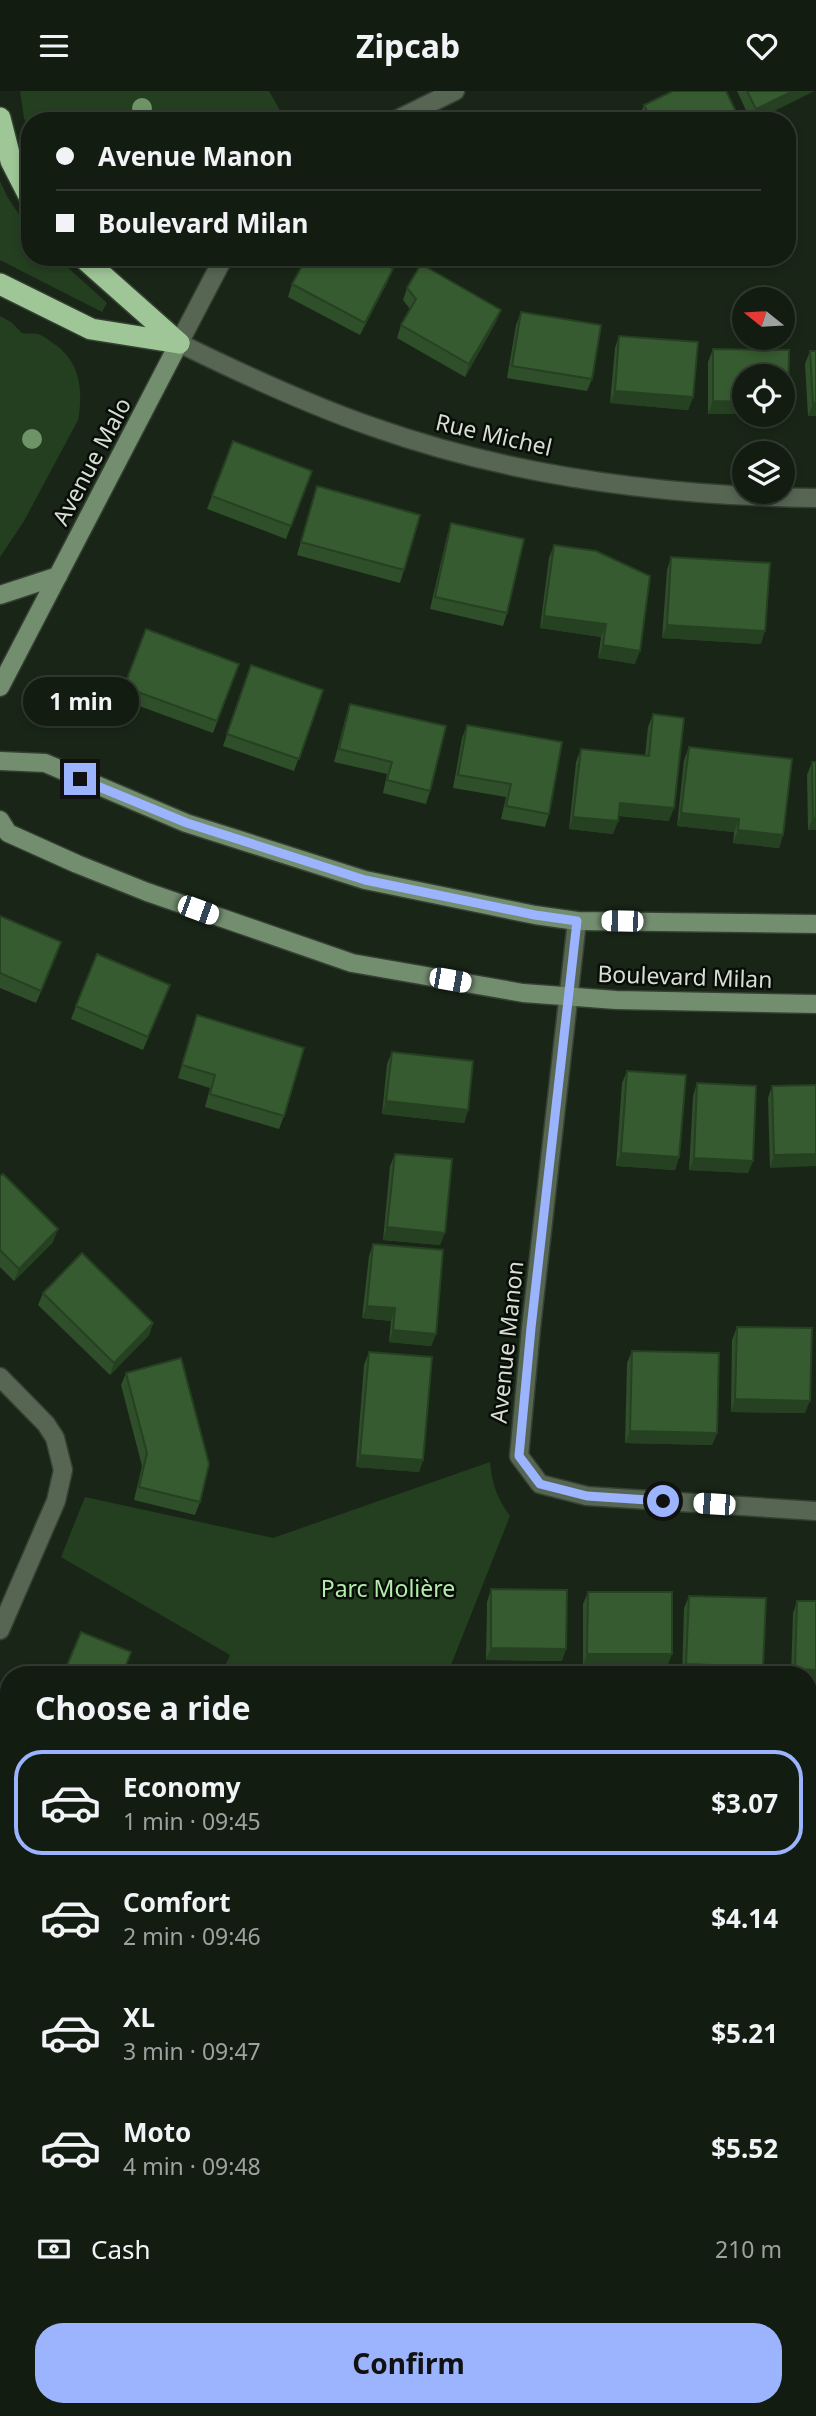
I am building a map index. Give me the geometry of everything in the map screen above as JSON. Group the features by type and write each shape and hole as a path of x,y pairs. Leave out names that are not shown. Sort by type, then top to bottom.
{"highway":[{"path":"0,118 11,161 21,180"},
{"path":"92,266 179,343"},
{"path":"0,284 96,331 179,343"}],"main road":[{"name":"Avenue Malo","path":"0,687 179,343"},
{"path":"0,595 58,576"},
{"path":"0,761 45,763 187,823 365,880 535,915 577,921 816,924"},
{"name":"Boulevard Milan","path":"0,820 8,834 77,864 147,892 352,963 523,993 616,1000 816,1004"}],"street":[{"path":"412,112 454,91"},
{"name":"Avenue Malo","path":"179,343 219,266"},
{"name":"Rue Michel","path":"179,343 235,371 352,419 411,439 488,460 625,485 816,498"},
{"name":"Avenue Manon","path":"577,921 532,1314 519,1456 540,1484 587,1496 816,1511"},
{"path":"0,1377 46,1424 55,1439 63,1469 56,1501 0,1630"}],"green space":[{"path":"20,91 269,91 281,112 23,112"},
{"path":"0,181 21,218 21,266 66,266 107,303 102,312 0,260"},
{"path":"0,316 22,333 40,335 65,353 76,370 80,400 78,420 24,521 0,557"},
{"name":"Parc Molière","path":"490,1462 496,1491 510,1516 451,1666 225,1666 230,1655 61,1557 85,1497 273,1538"}],"building":[{"path":"673,91 726,91 736,112 648,112 644,105"},
{"path":"747,91 793,91 756,109"},
{"path":"302,266 388,266 393,269 365,323 292,284"},
{"path":"420,266 424,266 501,310 469,364 401,325 416,299 407,288"},
{"path":"521,312 601,325 592,379 512,366"},
{"path":"619,336 698,342 693,397 615,391"},
{"path":"713,349 789,350 789,364 732,364 732,402 713,401"},
{"path":"810,351 816,351 816,403 813,404"},
{"path":"233,441 312,471 291,526 212,496"},
{"path":"317,486 420,515 404,570 301,542"},
{"path":"451,523 524,539 507,613 435,597"},
{"path":"554,545 596,551 650,576 640,651 603,645 606,624 544,616"},
{"path":"671,557 770,563 765,631 667,625"},
{"path":"146,629 239,664 217,721 124,687"},
{"path":"251,665 323,690 299,759 227,734"},
{"path":"350,704 446,726 430,791 387,780 392,762 339,749"},
{"path":"653,714 684,718 674,808 620,803 618,821 573,817 581,749 649,756"},
{"path":"467,725 562,742 549,814 506,806 511,784 458,775"},
{"path":"689,747 792,759 783,835 738,830 739,819 681,813"},
{"path":"812,762 816,762 816,818 813,818"},
{"path":"0,916 61,942 41,991 0,973"},
{"path":"97,954 170,985 148,1037 76,1006"},
{"path":"197,1015 304,1048 284,1116 210,1094 215,1075 182,1065"},
{"path":"392,1052 473,1061 468,1110 386,1101"},
{"path":"627,1071 686,1075 679,1157 621,1153"},
{"path":"697,1083 756,1086 753,1161 694,1158"},
{"path":"816,1085 816,1154 774,1155 772,1086"},
{"path":"395,1154 452,1159 445,1233 387,1227"},
{"path":"3,1174 58,1229 19,1269 0,1250 0,1176"},
{"path":"373,1244 443,1250 436,1334 393,1330 395,1308 367,1306"},
{"path":"82,1253 153,1323 114,1363 43,1293"},
{"path":"737,1327 812,1328 810,1401 735,1399"},
{"path":"632,1351 719,1353 717,1433 630,1431"},
{"path":"369,1352 432,1357 423,1460 360,1455"},
{"path":"181,1358 209,1464 200,1502 139,1487 147,1453 126,1373"},
{"path":"491,1589 567,1590 566,1649 491,1648"},
{"path":"588,1592 672,1592 672,1654 587,1654"},
{"path":"689,1596 766,1598 763,1666 686,1664"},
{"path":"797,1601 816,1601 816,1666 795,1666"},
{"path":"81,1632 131,1652 126,1666 67,1666"}],"route":[{"path":"80,779 187,823 365,880 577,921 519,1456 540,1484 587,1496 663,1501"}]}
